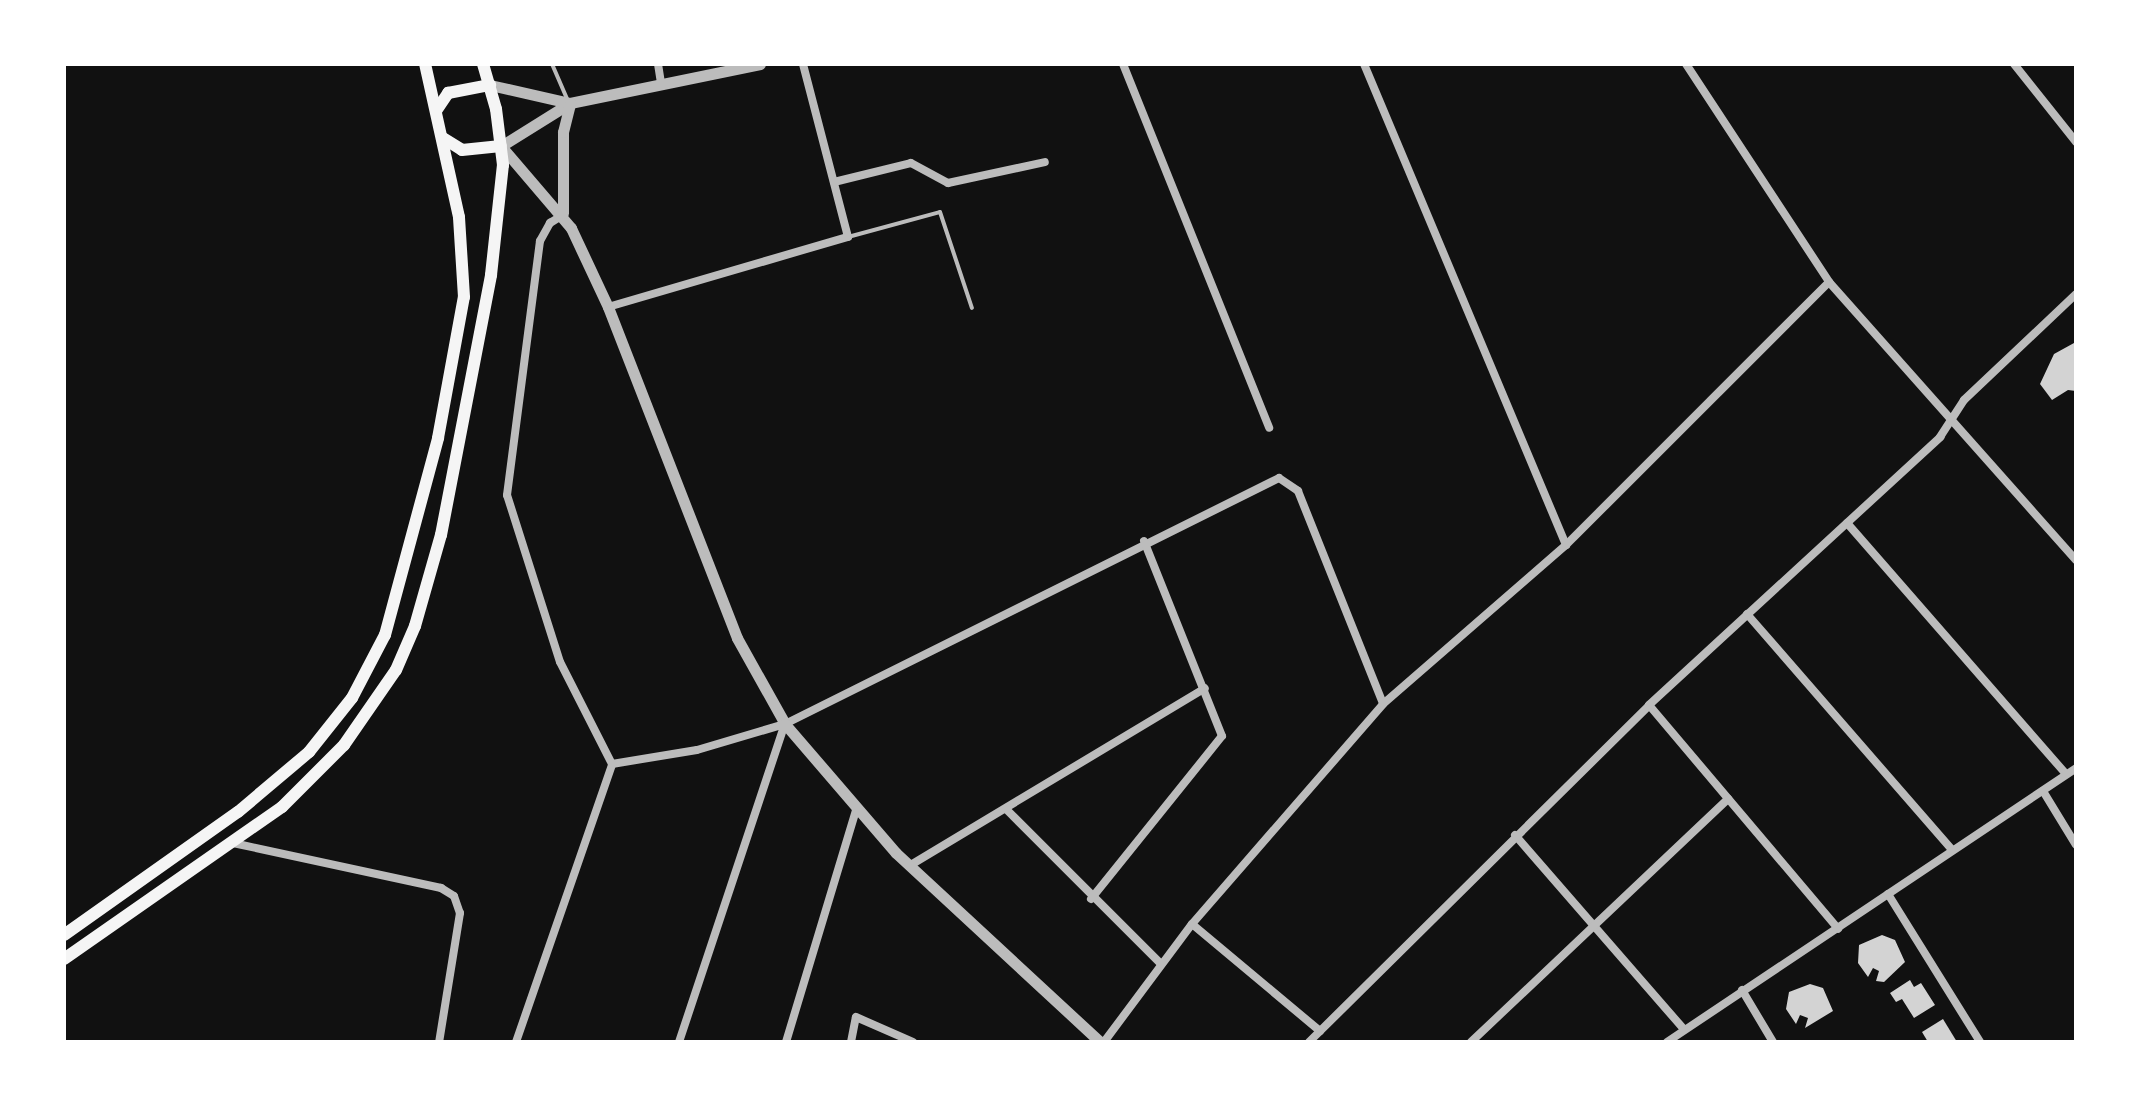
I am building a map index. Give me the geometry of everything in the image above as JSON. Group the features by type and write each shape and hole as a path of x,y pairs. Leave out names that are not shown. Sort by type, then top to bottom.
{"main road":[{"path":"64,935 238,812 309,752 352,698 375,657 417,525 464,297 462,240 425,64"},
{"path":"64,959 233,843 314,778 372,710 415,626 469,402 502,187 501,146 483,64"},
{"path":"436,111 448,93 490,85"},
{"path":"443,138 462,150 501,146"}],"street":[{"path":"658,64 661,83"},
{"path":"760,64 570,103 501,146 563,214 608,307 722,603 785,724 856,810 909,866 1102,1042 1192,924 1383,704 1566,545 1829,282"},
{"path":"608,307 848,237 803,64"},
{"path":"1123,64 1269,428"},
{"path":"1364,64 1566,545"},
{"path":"1686,64 1829,282 2076,560"},
{"path":"2014,64 2076,142"},
{"path":"490,85 570,103"},
{"path":"563,214 563,132 570,103"},
{"path":"834,182 911,163 948,183 1045,162"},
{"path":"516,1042 612,764 560,662 507,495 540,241 550,223 563,214"},
{"path":"1309,1042 1649,705 1940,437 1964,400 2076,294"},
{"path":"612,764 711,746 785,724 1144,541 1268,481 1286,479 1298,491 1383,704"},
{"path":"1847,523 2066,774"},
{"path":"1091,899 1222,736 1144,541"},
{"path":"1747,614 1952,850"},
{"path":"909,866 1205,688"},
{"path":"1649,705 1838,929"},
{"path":"679,1042 785,724"},
{"path":"1667,1042 1683,1028 1838,929 2076,768"},
{"path":"2043,791 2076,845"},
{"path":"1471,1042 1728,799"},
{"path":"1006,809 1091,899 1160,963"},
{"path":"786,1042 856,810"},
{"path":"1515,835 1683,1028"},
{"path":"233,843 441,888 454,896 460,913 439,1042"},
{"path":"1888,894 1980,1042"},
{"path":"1192,924 1320,1031"},
{"path":"1742,990 1773,1042"},
{"path":"851,1042 856,1017 913,1042"}],"lane":[{"path":"552,64 570,103"},
{"path":"848,237 940,212 972,308"}],"building":[{"path":"2074,343 2076,391 2068,390 2052,400 2040,384 2054,354"},
{"path":"1882,935 1895,940 1905,962 1884,982 1876,981 1879,971 1873,968 1868,977 1858,963 1859,945"},
{"path":"1910,980 1914,987 1921,983 1935,1005 1914,1018 1902,999 1896,1002 1890,993"},
{"path":"1810,984 1823,988 1833,1011 1805,1028 1808,1018 1800,1015 1796,1024 1786,1009 1789,992"},
{"path":"1943,1019 1957,1042 1928,1042 1922,1032"}]}
